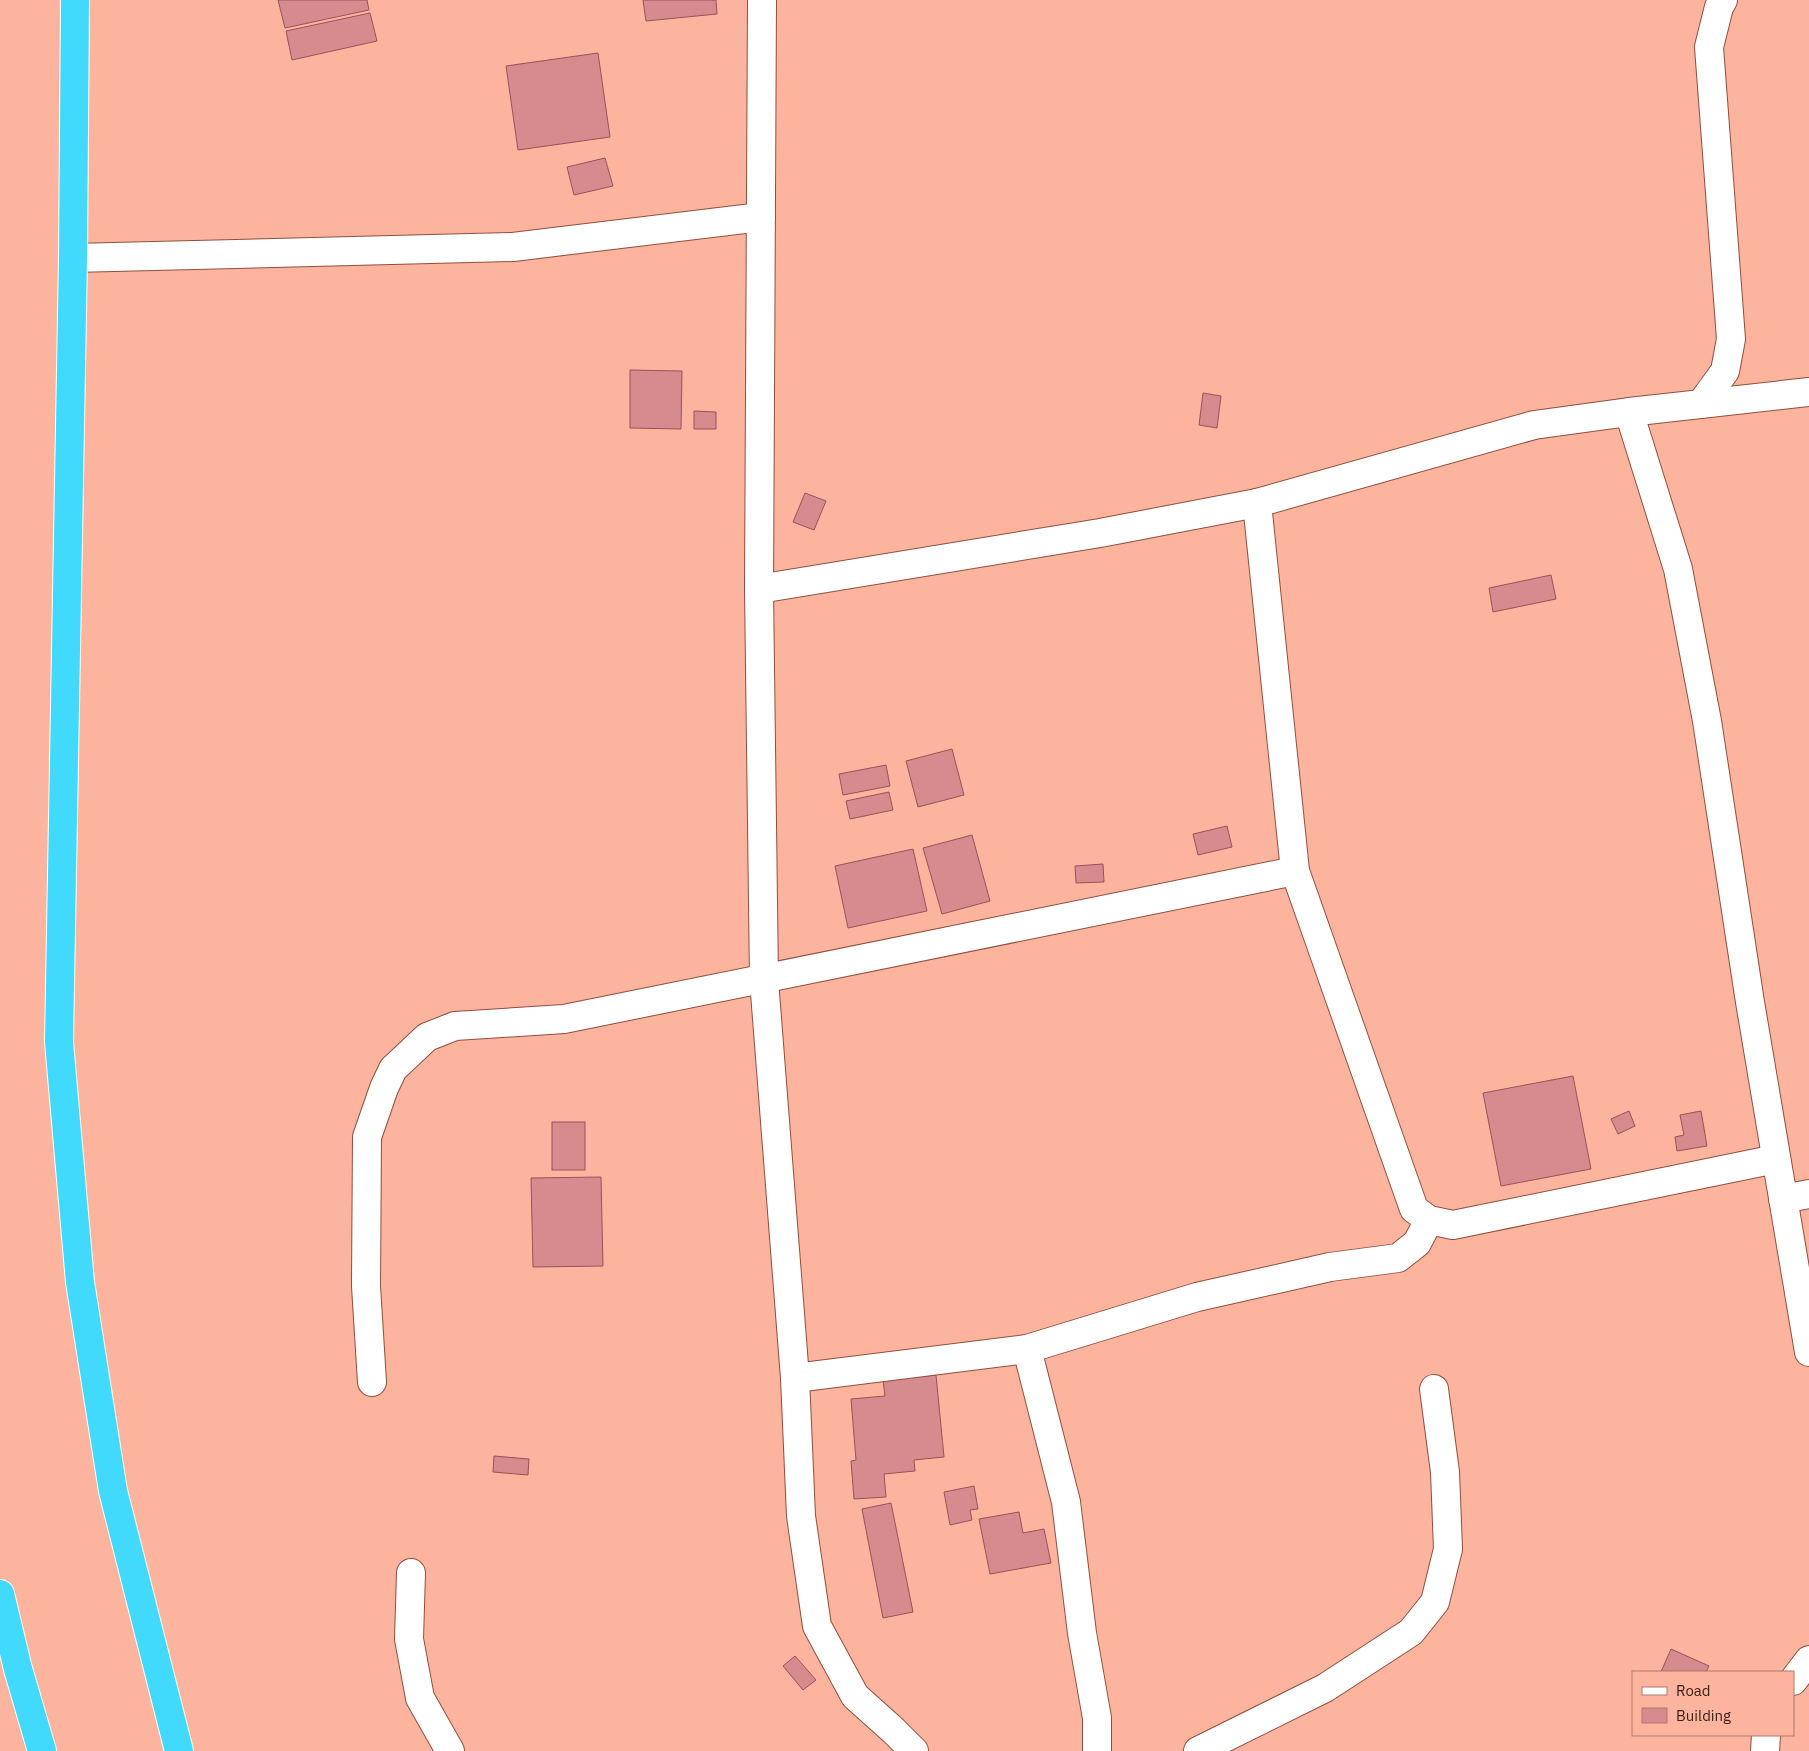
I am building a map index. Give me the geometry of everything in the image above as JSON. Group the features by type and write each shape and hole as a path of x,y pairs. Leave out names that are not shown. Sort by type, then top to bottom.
{"highway":[{"path":"75,0 73,258 59,1042 80,1282 113,1491 179,1751"},
{"path":"0,1594 18,1669 42,1751"}],"street":[{"path":"762,0 759,589 764,980 795,1378 801,1516 817,1626 855,1696 894,1730 914,1751"},
{"path":"1701,404 1726,371 1731,339 1709,47 1719,7 1723,0"},
{"path":"73,258 514,247 761,217"},
{"path":"759,589 1100,533 1256,503 1534,424 1809,392"},
{"path":"1629,412 1680,579 1707,721 1750,1002 1809,1352"},
{"path":"1256,503 1295,871 1414,1209 1429,1220 1454,1225 1776,1159"},
{"path":"372,1382 366,1286 367,1137 393,1068 427,1037 455,1026 564,1020 1295,871"},
{"path":"1783,1198 1809,1194"},
{"path":"795,1378 1027,1349 1198,1297 1330,1267 1398,1258 1417,1243 1429,1220"},
{"path":"1027,1349 1066,1502 1082,1633 1097,1718 1097,1751"},
{"path":"1198,1751 1325,1688 1411,1632 1435,1602 1448,1549 1445,1472 1434,1389"},
{"path":"411,1573 409,1639 420,1698 450,1751"},
{"path":"1794,1680 1809,1660"},
{"path":"1765,1751 1766,1736"}],"building":[{"path":"278,0 367,0 369,10 285,28"},
{"path":"643,0 716,0 717,14 646,21"},
{"path":"370,13 377,41 292,60 286,31"},
{"path":"598,53 610,137 518,150 506,66"},
{"path":"605,158 613,186 574,195 567,167"},
{"path":"630,370 682,371 681,429 630,428"},
{"path":"1203,393 1221,396 1217,428 1199,425"},
{"path":"694,411 716,412 716,429 694,429"},
{"path":"805,493 826,501 814,530 793,522"},
{"path":"1551,575 1556,599 1493,612 1489,588"},
{"path":"952,749 964,795 918,807 906,761"},
{"path":"886,765 890,786 843,795 839,774"},
{"path":"889,792 893,810 850,819 846,801"},
{"path":"1227,826 1232,847 1198,855 1193,834"},
{"path":"972,835 990,901 942,914 923,848"},
{"path":"913,849 927,911 848,928 835,866"},
{"path":"1103,864 1104,882 1076,883 1075,866"},
{"path":"1573,1076 1591,1169 1501,1186 1483,1093"},
{"path":"1629,1111 1635,1126 1618,1134 1611,1119"},
{"path":"1701,1111 1707,1146 1677,1151 1675,1137 1684,1135 1680,1115"},
{"path":"552,1122 585,1122 585,1170 552,1170"},
{"path":"601,1177 603,1266 533,1267 531,1178"},
{"path":"936,1375 944,1457 914,1460 915,1471 884,1474 886,1497 854,1499 851,1461 856,1460 851,1399 885,1396 883,1380"},
{"path":"494,1456 529,1459 528,1475 493,1472"},
{"path":"974,1486 978,1509 970,1510 972,1520 950,1525 944,1492"},
{"path":"891,1503 913,1612 883,1618 862,1509"},
{"path":"1019,1512 1023,1533 1044,1529 1051,1563 990,1574 979,1519"},
{"path":"1671,1649 1709,1666 1706,1671 1661,1671"},
{"path":"795,1656 816,1680 803,1690 783,1666"}]}
